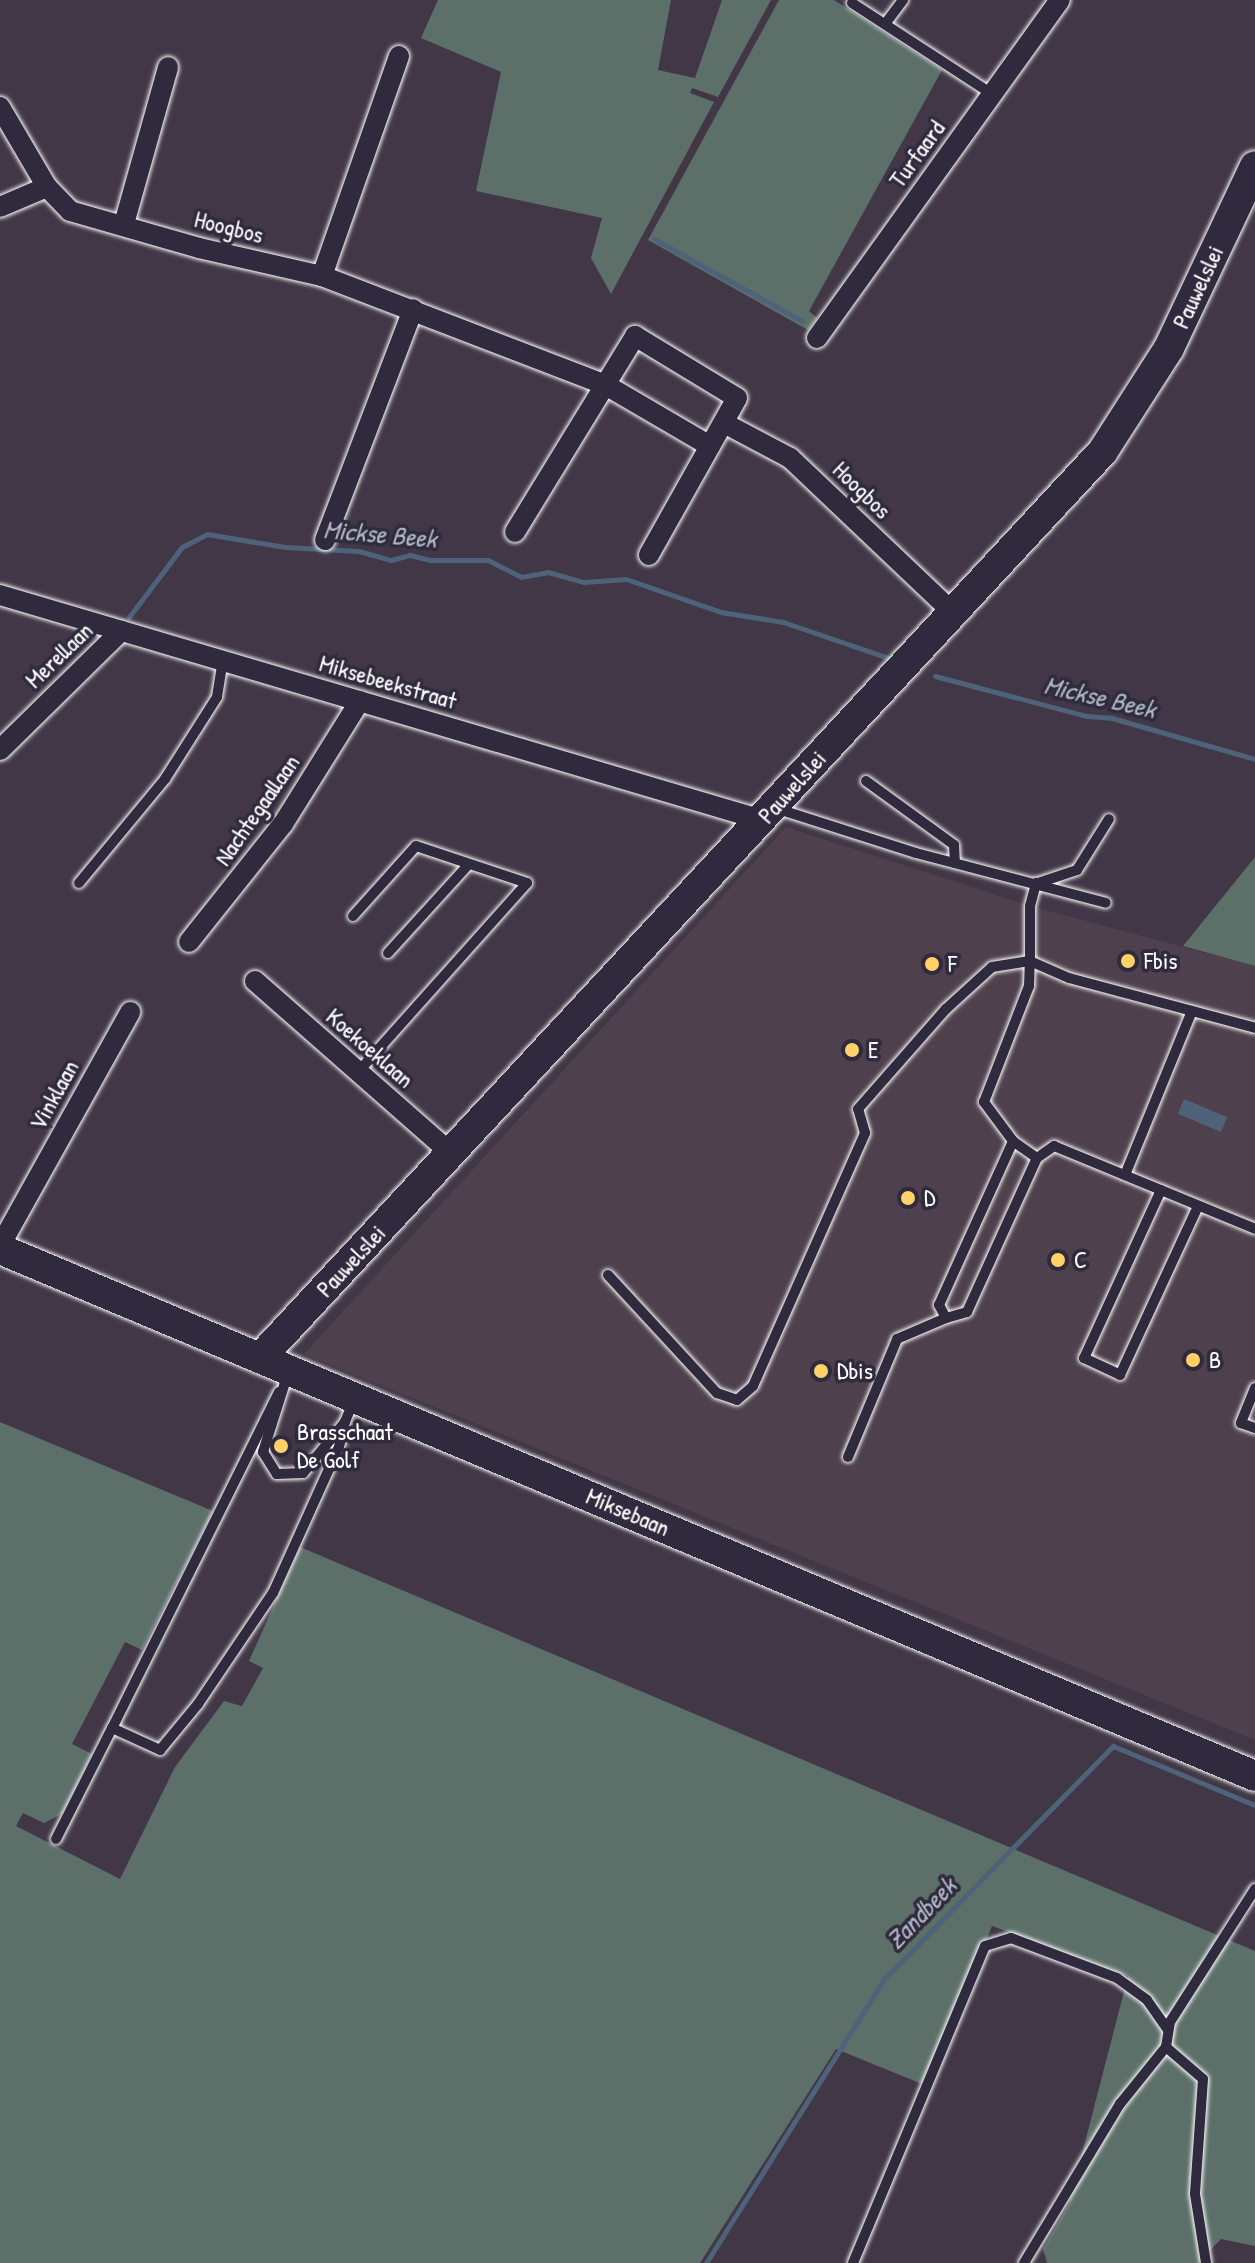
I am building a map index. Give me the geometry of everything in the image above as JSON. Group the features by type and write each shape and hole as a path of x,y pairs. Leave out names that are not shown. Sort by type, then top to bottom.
{"street":[{"name":"Turfaard","path":"817,338 1060,0"},
{"path":"322,276 399,56"},
{"path":"124,224 168,67"},
{"name":"Hoogbos","path":"0,107 47,187 70,211 199,248 322,276 413,309 604,384 710,446"},
{"name":"Pauwelslei","path":"260,1358 1103,451 1145,393 1255,166"},
{"path":"0,207 47,187"},
{"path":"325,540 413,309"},
{"path":"515,532 635,336 737,398 649,555"},
{"name":"Hoogbos","path":"724,423 790,458 952,612"},
{"name":"Miksebeekstraat","path":"0,595 360,701 768,814"},
{"name":"Merellaan","path":"0,750 121,631"},
{"name":"Nachtegaallaan","path":"189,942 283,824 360,701"},
{"name":"Koekoeklaan","path":"255,981 452,1154"},
{"name":"Vinklaan","path":"0,1248 130,1012"},
{"name":"Miksebaan","path":"0,1248 260,1358 284,1382 350,1410 1255,1776"}],"lane":[{"path":"885,24 903,0"},
{"path":"852,3 992,94"},
{"path":"79,883 165,779 217,697 223,661"},
{"path":"866,781 954,845 955,863"},
{"path":"768,814 1106,903"},
{"path":"1036,883 1077,870 1109,819"},
{"path":"353,916 416,846 527,883 358,1072"},
{"path":"388,953 469,864"},
{"path":"1036,883 1030,906 1029,986 984,1102 1013,1141 1037,1158"},
{"path":"608,1275 717,1393 737,1400 753,1386 865,1133 858,1109 946,1009 992,967 1030,961 1069,978 1255,1028"},
{"path":"1125,1175 1192,1011"},
{"path":"946,1318 939,1305 1013,1141"},
{"path":"848,1457 897,1339 967,1312 1037,1158 1054,1146 1255,1229"},
{"path":"1161,1190 1084,1358 1120,1375 1198,1206"},
{"path":"284,1382 263,1452 268,1467 277,1474 303,1473 350,1410"},
{"path":"56,1839 284,1382"},
{"path":"1255,1388 1241,1423 1255,1428"},
{"path":"112,1728 160,1750 273,1593 305,1525 350,1410"},
{"path":"1024,2263 1120,2104 1166,2047 1167,2029 1255,1889"},
{"path":"853,2263 985,1946 1011,1938 1117,1978 1147,2000 1167,2029"},
{"path":"1166,2047 1203,2079 1195,2194 1206,2263"}],"shaded area":[{"path":"786,827 1030,906 1255,966 1255,1740 304,1354"}],"green space":[{"path":"438,0 671,0 658,70 695,78 722,0 771,0 718,97 692,88 690,93 714,102 611,294 591,258 602,218 476,191 501,72 421,38"},
{"path":"779,0 834,0 942,70 809,311 817,318 808,330 648,240"},
{"path":"1255,857 1255,966 1183,946"},
{"path":"0,1422 213,1511 142,1650 125,1642 72,1744 92,1754 62,1814 44,1823 23,1813 16,1826 120,1879 175,1767 224,1701 242,1706 263,1668 249,1661 300,1547 1255,1951 1255,2246 1221,2239 1198,2263 1047,2263 1043,2249 1069,2204 1128,1976 992,1926 927,2086 836,2049 700,2263 0,2263"}],"water":[{"path":"1184,1099 1227,1117 1221,1132 1178,1114"}],"waterway":[{"path":"654,239 802,321"},
{"name":"Mickse Beek","path":"129,617 182,547 207,534 285,547 359,551 391,560 410,555 430,560 488,560 521,577 548,572 584,582 626,579 721,612 783,622 889,658"},
{"name":"Mickse Beek","path":"935,676 1086,716 1112,718 1255,759"},
{"name":"Zandbeek","path":"706,2263 884,1979 1113,1746 1255,1805"}],"place":[{"name":"Fbis","path":"1128,961"},
{"name":"F","path":"932,964"},
{"name":"E","path":"852,1050"},
{"name":"D","path":"908,1198"},
{"name":"C","path":"1058,1260"},
{"name":"B","path":"1193,1360"},
{"name":"Dbis","path":"821,1371"},
{"name":"Brasschaat De Golf","path":"281,1446"}]}
